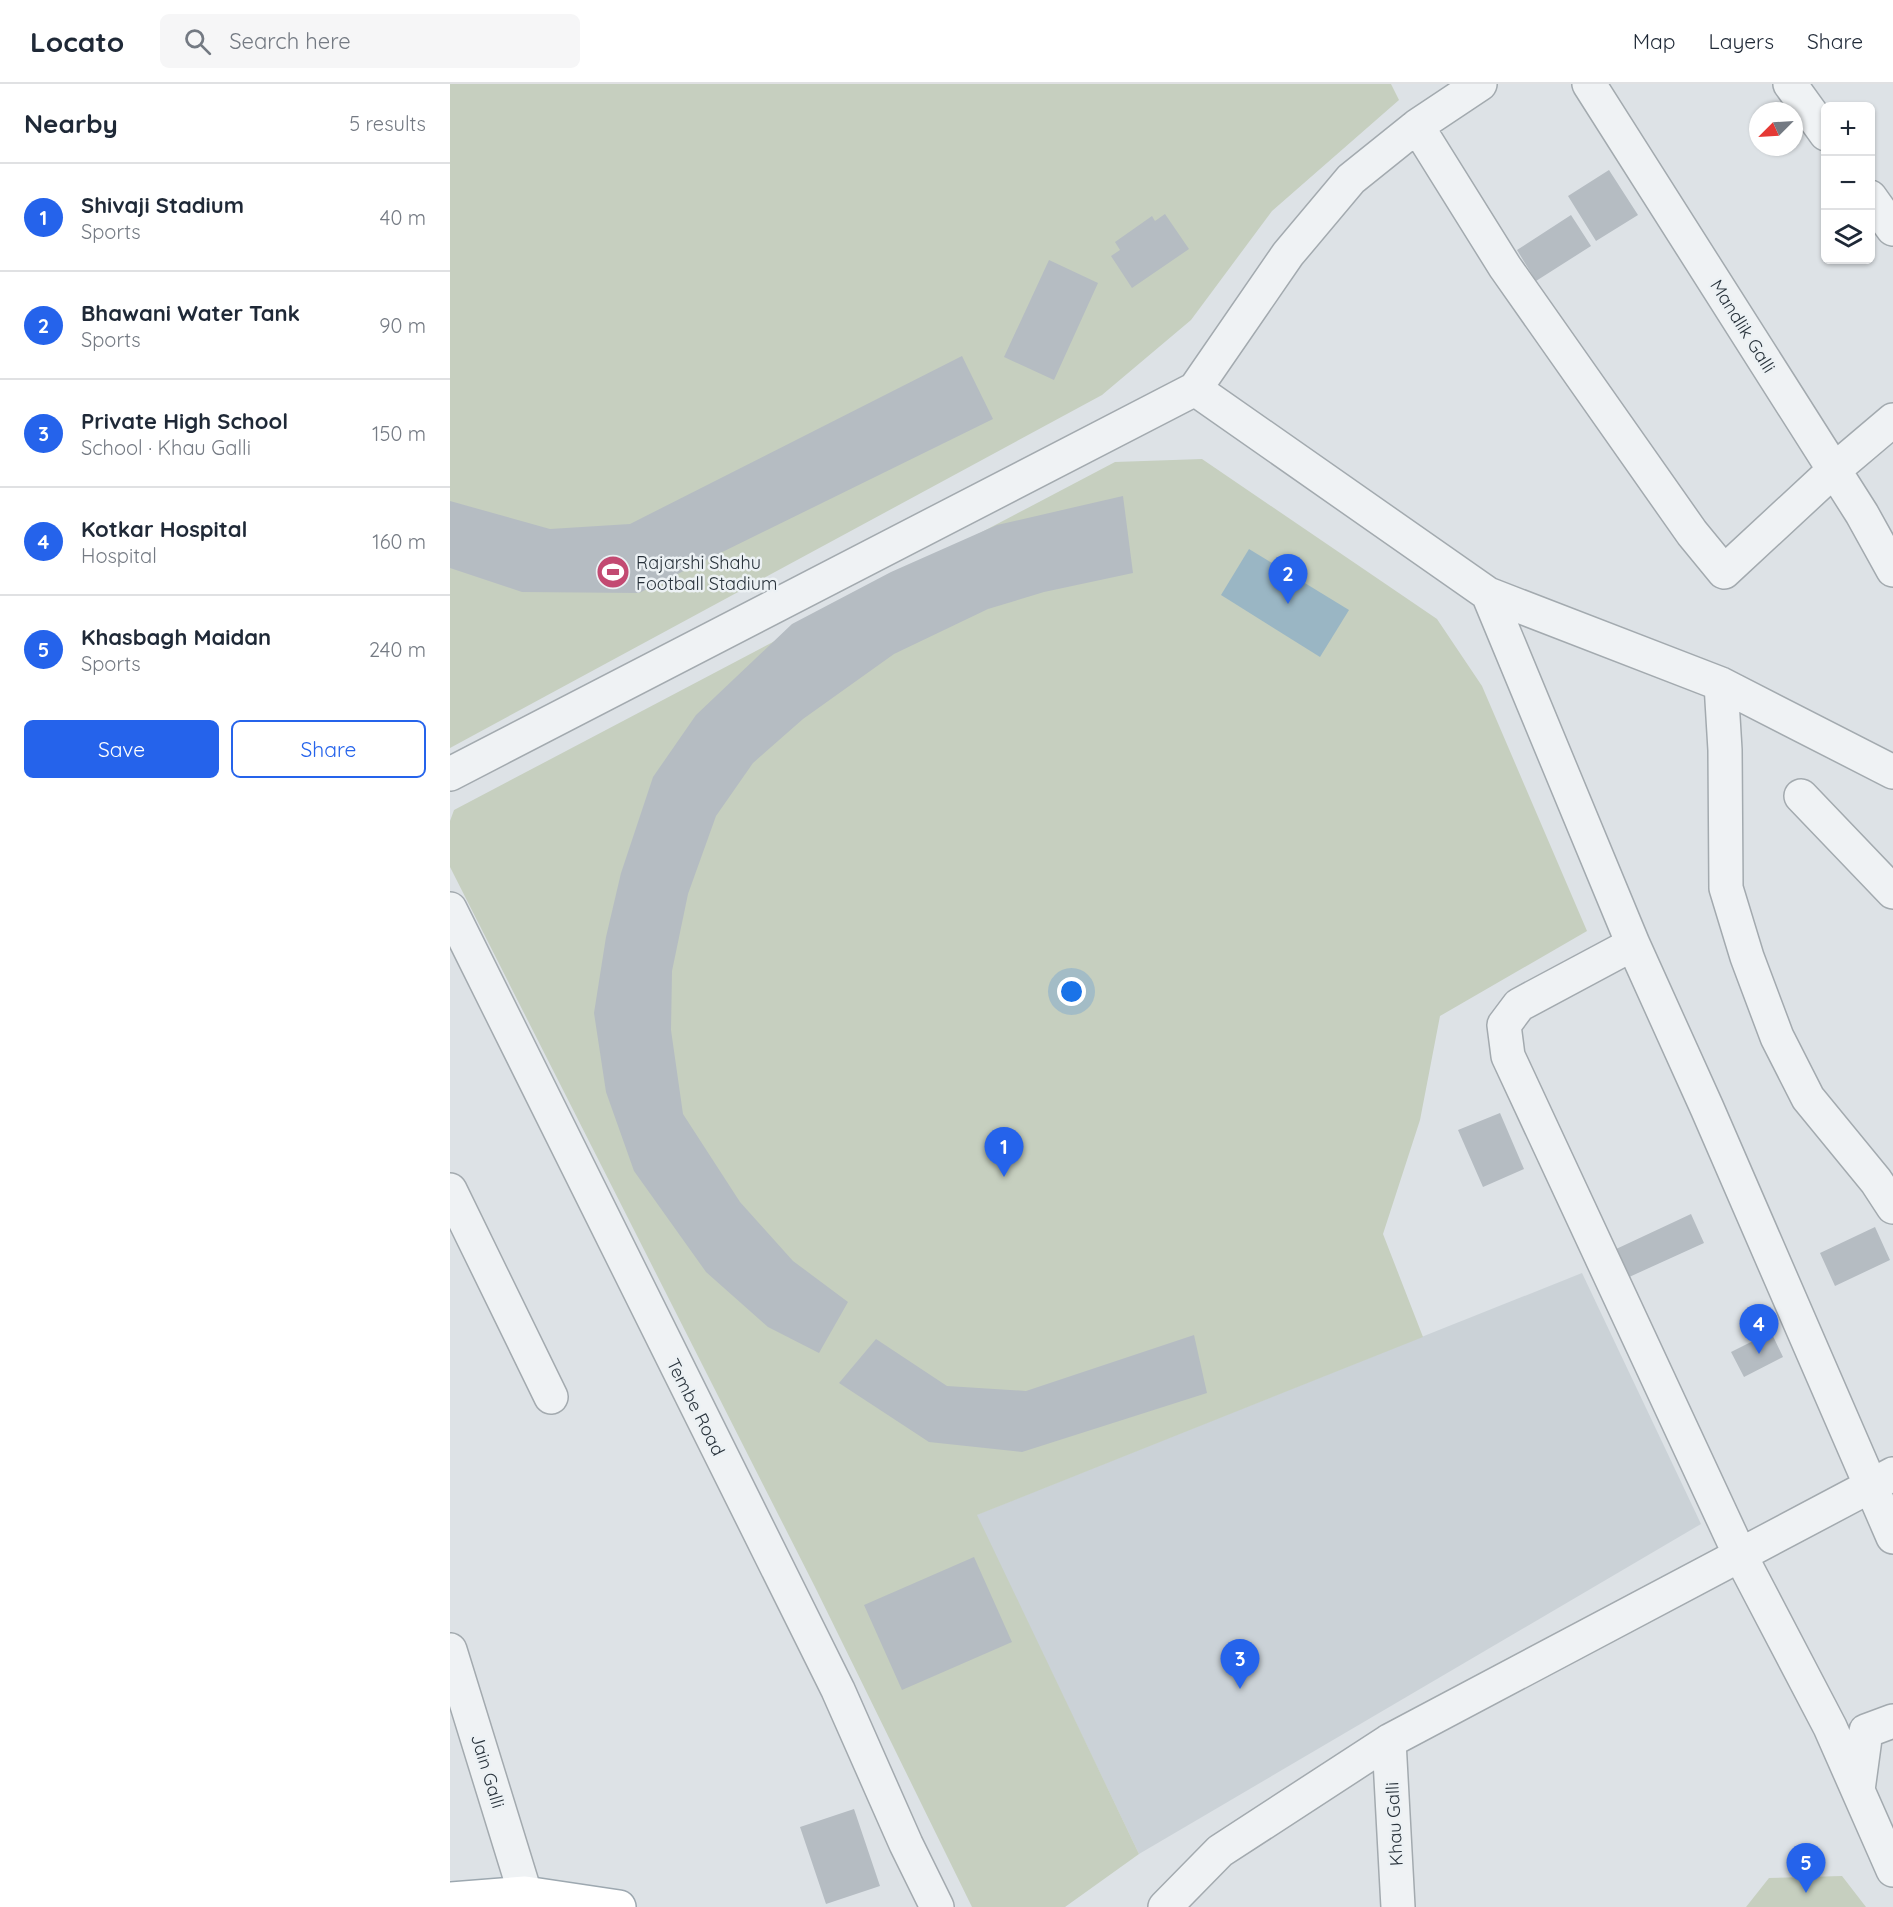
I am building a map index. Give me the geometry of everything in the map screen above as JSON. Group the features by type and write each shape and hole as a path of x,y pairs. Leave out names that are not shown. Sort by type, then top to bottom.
{"main road":[{"path":"450,1899 525,1893 619,1907"}],"street":[{"path":"450,774 1195,389 1295,246 1351,179 1417,126 1480,84"},
{"name":"Mandlik Galli","path":"1589,84 1834,470 1893,570"},
{"path":"1790,84 1821,127"},
{"path":"1417,126 1505,267 1692,533 1724,572 1834,470 1893,420"},
{"path":"1875,204 1893,229"},
{"path":"1195,389 1488,594 1721,684 1893,772"},
{"path":"1488,594 1634,944 1707,1108 1881,1481 1893,1537"},
{"path":"1721,684 1725,750 1726,888 1747,957 1777,1037 1808,1098 1876,1181 1893,1207"},
{"path":"1801,796 1893,892"},
{"name":"Tembe Road","path":"450,909 838,1690 906,1844 937,1907"},
{"path":"1634,944 1519,1005 1504,1025 1508,1056 1740,1555 1830,1727 1893,1870"},
{"path":"450,1190 551,1397"},
{"path":"1165,1907 1220,1851 1389,1742 1881,1481"},
{"name":"Jain Galli","path":"450,1650 525,1893"},
{"path":"1858,1791 1866,1731 1893,1721"},
{"name":"Khau Galli","path":"1389,1742 1398,1907"}],"shaded area":[{"path":"1582,1273 1701,1524 1139,1854 976,1515"}],"green space":[{"name":"Rajarshi Shahu Football Stadium","path":"450,84 1391,84 1399,100 1272,211 1191,320 1102,395 450,748"},
{"path":"1202,459 1437,619 1482,686 1587,931 1440,1016 1420,1120 1383,1234 1423,1337 977,1515 1139,1854 1065,1907 972,1907 815,1587 450,867 450,821 454,810 1115,462"},
{"path":"1842,1876 1866,1907 1746,1907 1769,1878"}],"water":[{"path":"1249,549 1349,610 1320,657 1221,595"}],"building":[{"path":"1609,170 1638,215 1596,241 1568,196"},
{"path":"1165,214 1189,249 1132,288 1111,256 1120,250 1115,242 1152,216 1155,221"},
{"path":"1571,215 1591,246 1536,281 1517,250"},
{"path":"1049,260 1098,283 1054,380 1004,357"},
{"path":"962,356 993,419 639,593 522,592 450,568 450,501 550,529 630,524"},
{"path":"1123,496 1133,573 1044,592 988,609 894,654 803,719 753,763 716,816 688,894 672,971 671,1030 683,1114 740,1202 793,1261 848,1302 819,1353 768,1327 706,1272 634,1171 606,1092 594,1013 606,937 621,873 653,777 696,715 792,624 891,572 997,525"},
{"path":"1500,1113 1524,1169 1483,1187 1458,1130"},
{"path":"1691,1214 1704,1243 1627,1278 1614,1250"},
{"path":"1875,1227 1890,1260 1835,1286 1820,1253"},
{"path":"1771,1332 1783,1357 1744,1377 1731,1352"},
{"path":"1194,1335 1207,1393 1022,1452 929,1442 839,1383 876,1339 947,1386 1026,1391"},
{"path":"974,1557 1012,1642 902,1690 864,1605"},
{"path":"854,1809 880,1886 826,1904 800,1827"}],"place":[{"name":"Rajarshi Shahu Football Stadium","path":"613,572"},
{"name":"Bhawani Water Tank","path":"1288,604"},
{"name":"Shivaji Stadium","path":"1004,1177"},
{"name":"Kotkar Hospital","path":"1759,1354"},
{"name":"Private High School","path":"1240,1689"},
{"name":"Khasbagh Maidan","path":"1806,1893"}]}
